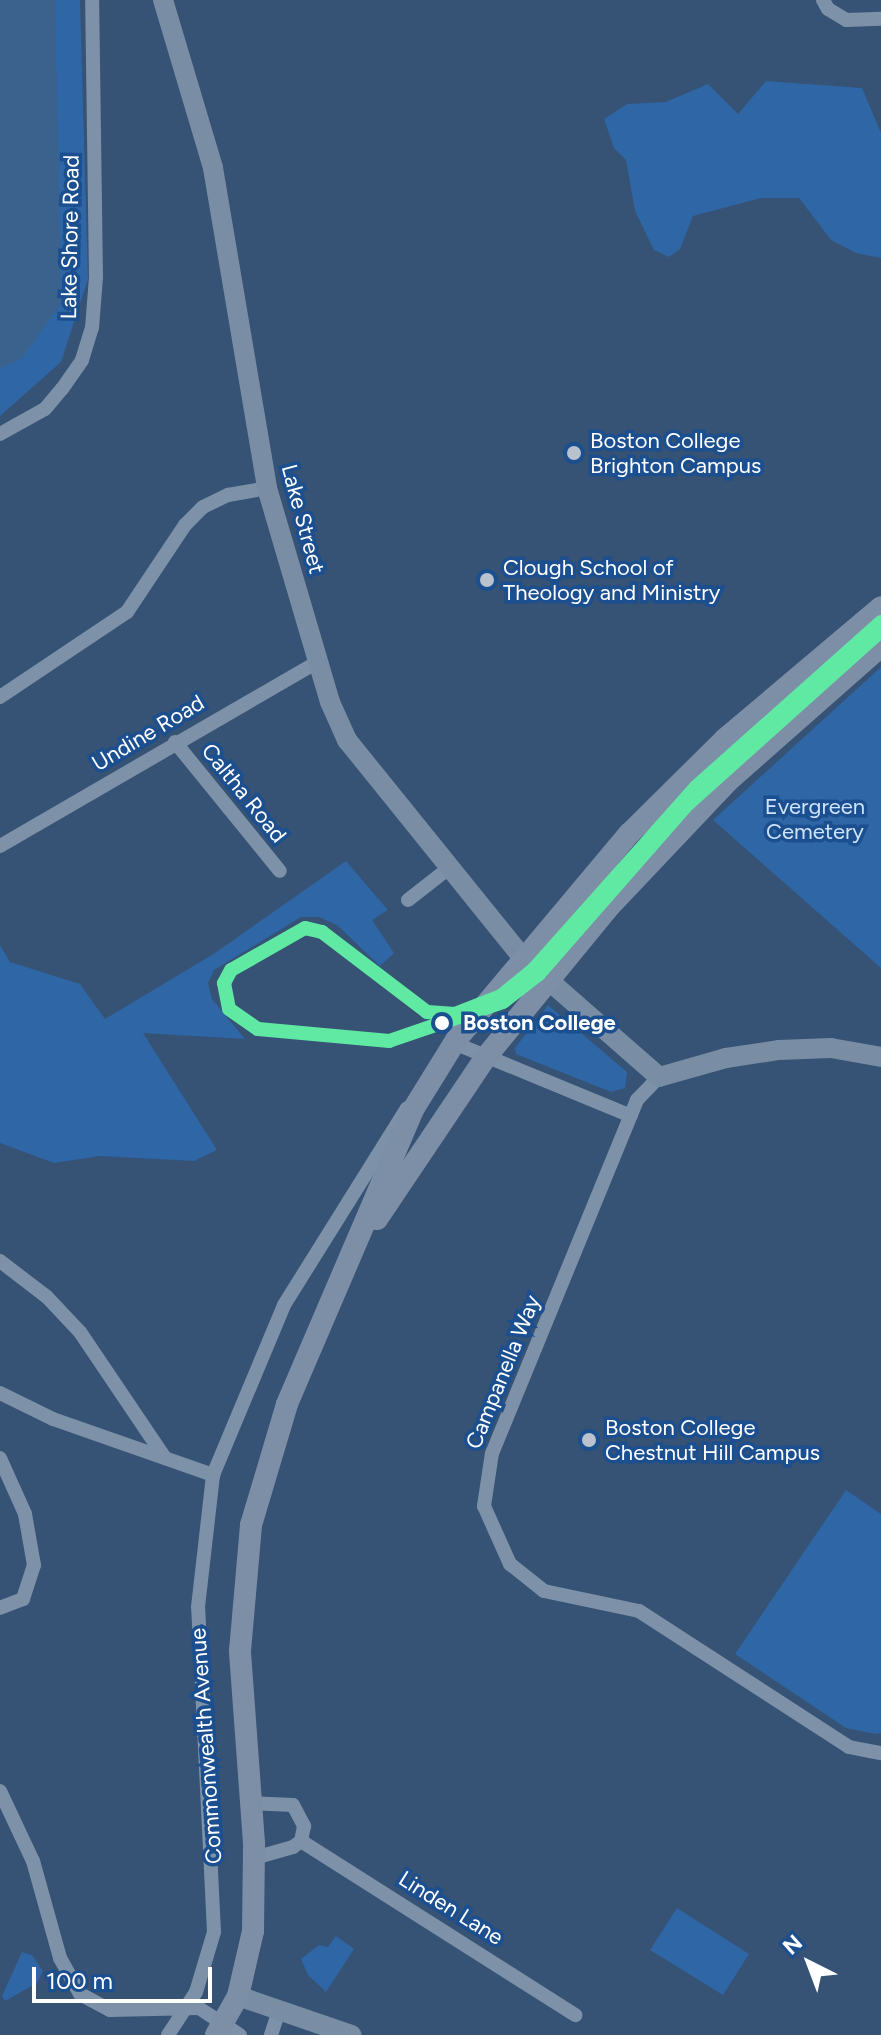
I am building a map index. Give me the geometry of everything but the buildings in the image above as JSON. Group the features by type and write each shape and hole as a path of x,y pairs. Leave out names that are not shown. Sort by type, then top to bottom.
{"main road":[{"name":"Commonwealth Avenue","path":"227,2030 251,1949 254,1858 240,1651 248,1540 274,1439 433,1072 522,957 692,769 881,607"},
{"name":"Commonwealth Avenue","path":"348,1265 486,1057 547,982 696,812 881,646"}],"street":[{"name":"Lake Shore Road","path":"0,434 45,409 82,360 92,328 96,277 92,0"},
{"name":"Lake Street","path":"163,0 213,168 267,488 319,661 347,740 522,957 659,1077"},
{"path":"823,0 828,9 846,20 881,19"},
{"path":"0,697 127,612 185,525 203,507 228,495 267,488"},
{"name":"Undine Road","path":"0,846 319,661"},
{"name":"Caltha Road","path":"175,742 280,871"},
{"path":"408,900 449,868"},
{"path":"454,1043 631,1116"},
{"path":"659,1077 726,1058 779,1050 831,1048 881,1057"},
{"name":"Commonwealth Avenue","path":"168,2035 188,2007 207,1964 214,1932 198,1633 213,1475 266,1341 293,1287 374,1154 433,1072"},
{"name":"Campanella Way","path":"659,1077 640,1095 631,1116 484,1483 484,1506 510,1564 556,1595 639,1611 849,1747 881,1753"},
{"path":"0,1261 47,1297 80,1332 165,1458"},
{"path":"0,1393 53,1419 213,1475"},
{"path":"0,1458 25,1514 34,1565 23,1599 0,1608"},
{"path":"0,1791 33,1861 60,1958 80,1994 94,2005 119,2011 188,2007 227,2030"},
{"path":"251,1803 281,1801 300,1810 301,1841 254,1858"},
{"name":"Linden Lane","path":"301,1841 575,2015"},
{"path":"238,1996 351,2035"},
{"path":"271,2035 280,2008"}],"green space":[{"path":"0,0 80,0 88,279 61,362 0,416"},
{"path":"766,81 862,88 881,133 881,258 856,253 831,240 799,198 761,198 693,216 680,249 669,257 654,250 635,211 626,160 614,148 604,119 627,104 666,102 708,84 738,114"},
{"name":"Evergreen Cemetery","path":"881,667 881,968 713,820"},
{"path":"346,861 388,910 372,920 394,953 380,966 337,925 319,917 301,917 214,970 208,983 212,999 245,1039 143,1033 217,1150 194,1161 100,1156 54,1163 0,1143 0,945 10,962 80,984 105,1019 215,953"},
{"path":"548,1005 627,1072 625,1088 611,1092 516,1054 515,1048"},
{"path":"846,1490 881,1514 881,1733 875,1734 846,1728 735,1654"},
{"path":"677,1908 749,1954 723,1995 650,1950"},
{"path":"336,1936 354,1949 326,1992 308,1975 301,1959 319,1945 328,1947"},
{"path":"22,1952 32,1955 43,1971 37,1983 5,2001 2,1996"}],"shaded area":[{"path":"0,0 55,0 61,304 21,359 0,368"}],"tram line":[{"path":"408,1001 313,928 295,930 253,954 231,970 224,983 229,1009 258,1029 389,1041 412,1036"}],"transit line":[{"path":"881,622 696,787 534,969 501,996 455,1014 427,1012 322,932 305,928 231,970 224,983 229,1009 258,1029 389,1041 503,1002 539,974 688,804 881,631"}],"place":[{"name":"Boston College Brighton Campus","path":"574,453"},
{"name":"Clough School of Theology and Ministry","path":"487,580"},
{"name":"Boston College","path":"442,1023"},
{"name":"Boston College Chestnut Hill Campus","path":"589,1440"}]}
